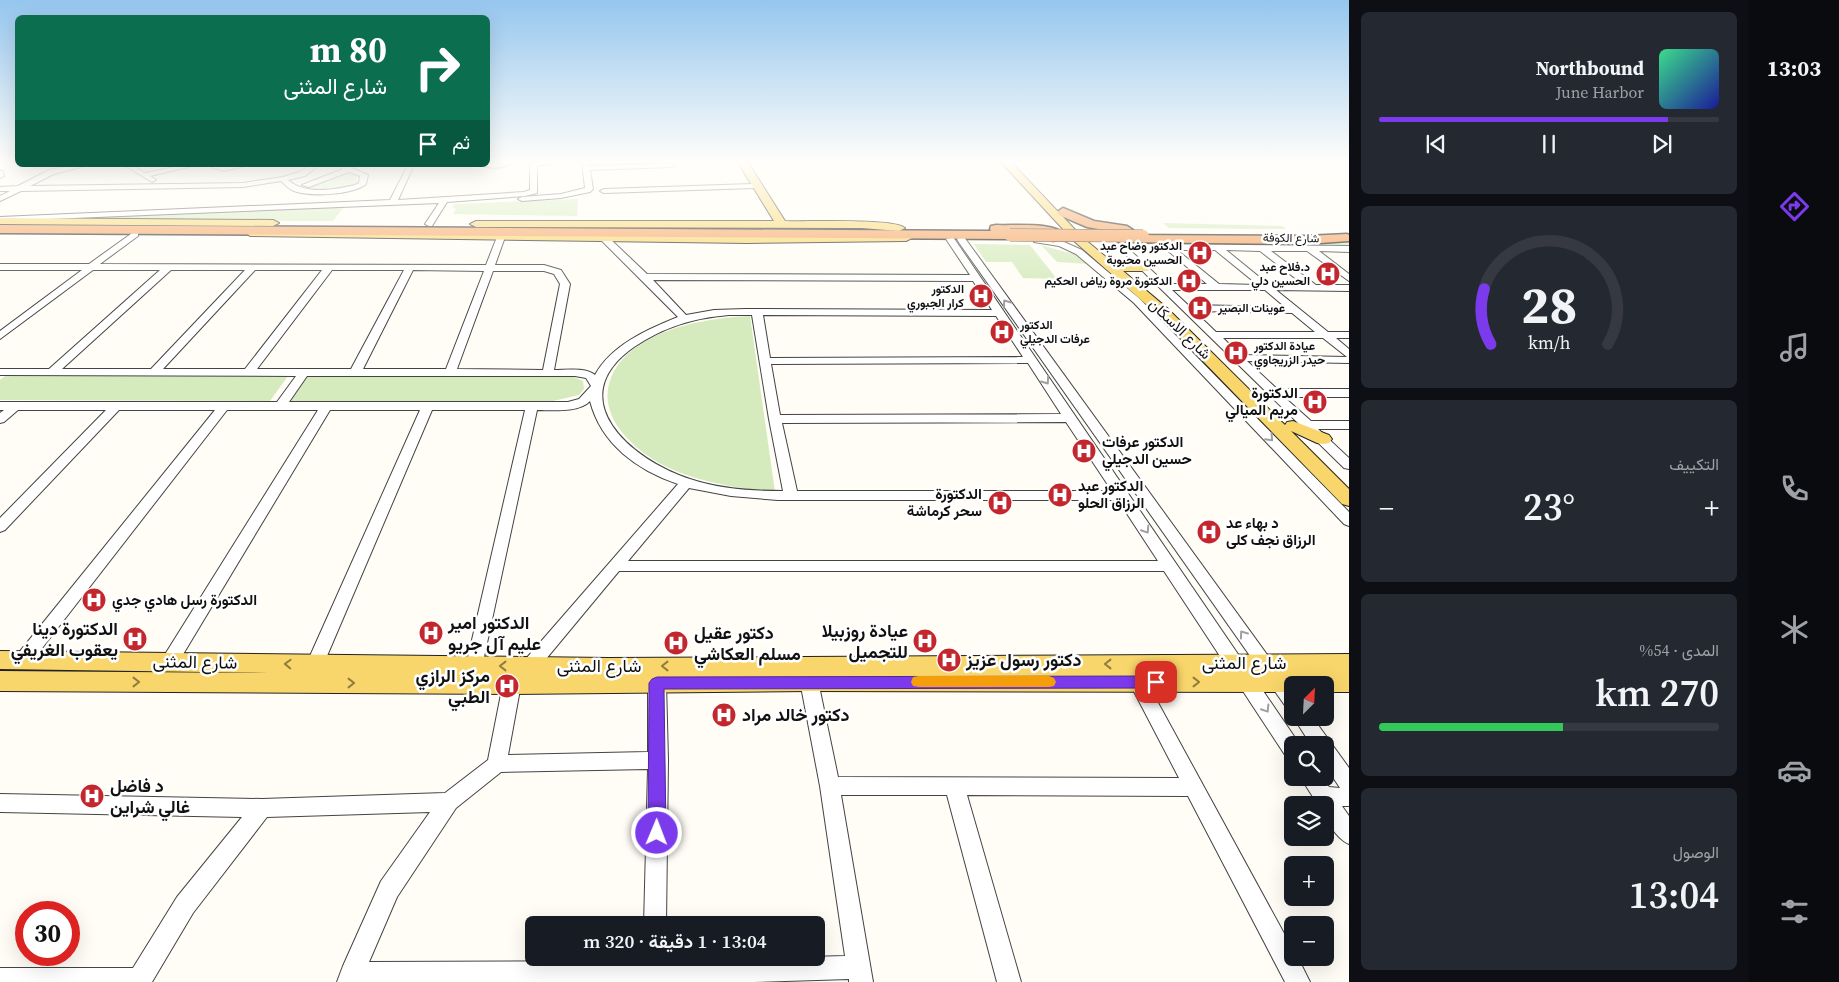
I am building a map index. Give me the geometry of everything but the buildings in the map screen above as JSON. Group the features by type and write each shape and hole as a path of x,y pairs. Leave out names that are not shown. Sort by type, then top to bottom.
{"highway":[{"path":"951,235 964,226 1039,225 1052,220 1057,212 1091,224 1137,233"},
{"path":"224,230 249,223"},
{"path":"1,225 224,230 570,228 853,233 1137,233"},
{"path":"1,225 46,231 570,228"},
{"path":"526,237 550,228 712,234 903,233 1037,240 1055,239 1060,236 1056,232 1041,229 951,235"},
{"path":"1112,239 1105,236 1104,232 1109,230 1137,233"},
{"name":"شارع الكوفة","path":"1137,233 1347,239"},
{"path":"693,239 712,234"},
{"path":"1080,239 1166,243 1347,239"},
{"path":"1166,243 1184,247"}],"main road":[{"path":"765,207 778,225"},
{"path":"768,207 778,225"},
{"path":"1053,207 1080,239"},
{"path":"1,225 74,218 550,228 778,225 871,226 903,233"},
{"path":"46,231 135,234 224,230 501,237 693,239 903,233"},
{"name":"شارع الاسكان","path":"1080,239 1125,268 1166,302 1301,425 1346,491"},
{"name":"شارع الاسكان","path":"1080,239 1166,302 1190,346 1346,491"},
{"path":"1125,268 1144,268"},
{"path":"1301,425 1323,439"},
{"path":"1303,473 1346,491"},
{"name":"شارع المثنى","path":"12,660 67,672 97,682 512,684 578,675 1241,672 1279,682 1349,682"},
{"path":"97,682 92,680 90,676 92,672 104,663 111,661"},
{"name":"شارع المثنى","path":"0,681 67,672 111,661 315,665 530,666 578,675"},
{"name":"شارع المثنى","path":"609,675 657,683 809,681 1138,682 1241,672 1264,664 1349,663"}],"street":[{"path":"74,218 297,207"},
{"path":"429,224 441,207"},
{"path":"0,336 135,234"},
{"path":"951,235 976,278 1000,313 1026,343 1031,360 1284,737"},
{"path":"951,235 1026,343 1284,690"},
{"path":"450,373 501,237"},
{"path":"604,238 684,318"},
{"path":"1037,240 1080,239 1083,254 1190,346 1303,473 1349,521"},
{"path":"1184,247 1310,249 1347,239"},
{"path":"1216,287 1166,243 1126,250 1144,268 1166,302 1215,335 1276,393 1301,425 1349,425"},
{"path":"1218,248 1349,354"},
{"path":"1262,248 1314,288"},
{"path":"1310,249 1349,278"},
{"path":"0,267 544,268 558,272 563,278 564,284 548,373"},
{"path":"0,276 14,267"},
{"path":"52,372 168,268"},
{"path":"154,372 252,268"},
{"path":"248,372 329,268"},
{"path":"355,373 410,268"},
{"path":"645,277 976,278"},
{"path":"1166,302 1216,287 1349,288"},
{"path":"1166,302 1294,310"},
{"path":"1000,313 757,312 684,318 649,334 621,351 603,369 597,387 596,404 599,415 608,432 633,456 656,470 686,483 732,491 791,495 1123,496"},
{"path":"757,312 775,419 791,495"},
{"path":"1215,335 1349,335"},
{"path":"1239,358 1349,360"},
{"path":"765,361 1031,360"},
{"path":"1,372 548,373 590,375 597,387"},
{"path":"281,406 304,372"},
{"path":"0,406 576,405 588,399 597,387"},
{"path":"1276,393 1349,393"},
{"path":"0,419 16,406"},
{"path":"0,528 116,406"},
{"path":"12,660 224,406"},
{"path":"170,661 326,406"},
{"path":"315,665 428,406"},
{"path":"474,666 532,406"},
{"path":"775,419 1071,418"},
{"path":"1323,439 1347,461"},
{"path":"530,666 686,483"},
{"path":"614,566 1169,566"},
{"path":"676,966 860,975 830,786 809,681"},
{"path":"1138,682 1298,982"},
{"path":"655,916 658,760 657,683"},
{"path":"497,764 512,684"},
{"path":"632,966 350,978 389,889 449,802 497,764 658,760"},
{"path":"1334,762 1349,784"},
{"path":"830,786 1194,787"},
{"path":"954,786 1009,982"},
{"path":"1317,786 1324,796"},
{"path":"1334,796 1349,797"},
{"path":"0,803 262,808 449,802"},
{"path":"0,980 139,981 185,905 262,808"},
{"path":"1334,811 1349,834"}],"green space":[{"path":"344,207 333,221 76,220 84,216"},
{"path":"578,207 577,216 453,214 456,209 452,208"},
{"path":"1163,223 1282,226 1286,229 1169,228"},
{"path":"1349,241 1349,246 1193,245 1180,242 1331,242"},
{"path":"974,244 1030,245 1057,279 1023,278 1012,262 986,262"},
{"path":"1041,245 1080,256 1088,264 1057,262"},
{"path":"750,316 775,492 698,479 662,464 646,454 625,436 615,422 609,406 608,390 610,381 619,364 632,350 649,339 690,324 731,317"},
{"path":"5,376 288,376 270,401 0,400 0,380"},
{"path":"308,376 574,377 583,381 584,389 579,395 553,401 289,403"}],"slow traffic":[{"path":"919,682 1049,682"}],"place":[{"name":"الدكتور وضاح عبد الحسين محبوبة","path":"1200,253"},
{"name":"د.فلاح عبد الحسين دلي","path":"1328,274"},
{"name":"الدكتورة مروة رياض الحكيم","path":"1189,281"},
{"name":"الدكتور كرار الجبوري","path":"981,296"},
{"name":"عوينات البصير","path":"1200,308"},
{"name":"الدكتور عرفات الدجيلي","path":"1002,332"},
{"name":"عيادة الدكتور حيدر الزريجاوي","path":"1236,353"},
{"name":"الدكتورة مريم الميالي","path":"1315,402"},
{"name":"الدكتور عرفات حسين الدجيلي","path":"1084,451"},
{"name":"الدكتور عبد الرزاق الحلو","path":"1060,495"},
{"name":"الدكتورة سحر كرماشة","path":"1000,503"},
{"name":"د بهاء عد الرزاق نجف كلى","path":"1209,532"},
{"name":"الدكتورة رسل هادي جدي","path":"94,600"},
{"name":"الدكتور امير عليم آل جريو","path":"431,633"},
{"name":"الدكتورة دينا يعقوب الغريفي","path":"135,639"},
{"name":"عيادة روزبيلا للتجميل","path":"925,641"},
{"name":"دكتور عقيل مسلم العكاشي","path":"676,643"},
{"name":"دكتور رسول عزيز","path":"949,660"},
{"name":"مركز الرازي الطبي","path":"507,686"},
{"name":"دكتور خالد مراد","path":"724,715"},
{"name":"د فاضل غالي شراين","path":"92,796"}],"route":[{"path":"657,833 657,683 809,681 1156,682"}]}
